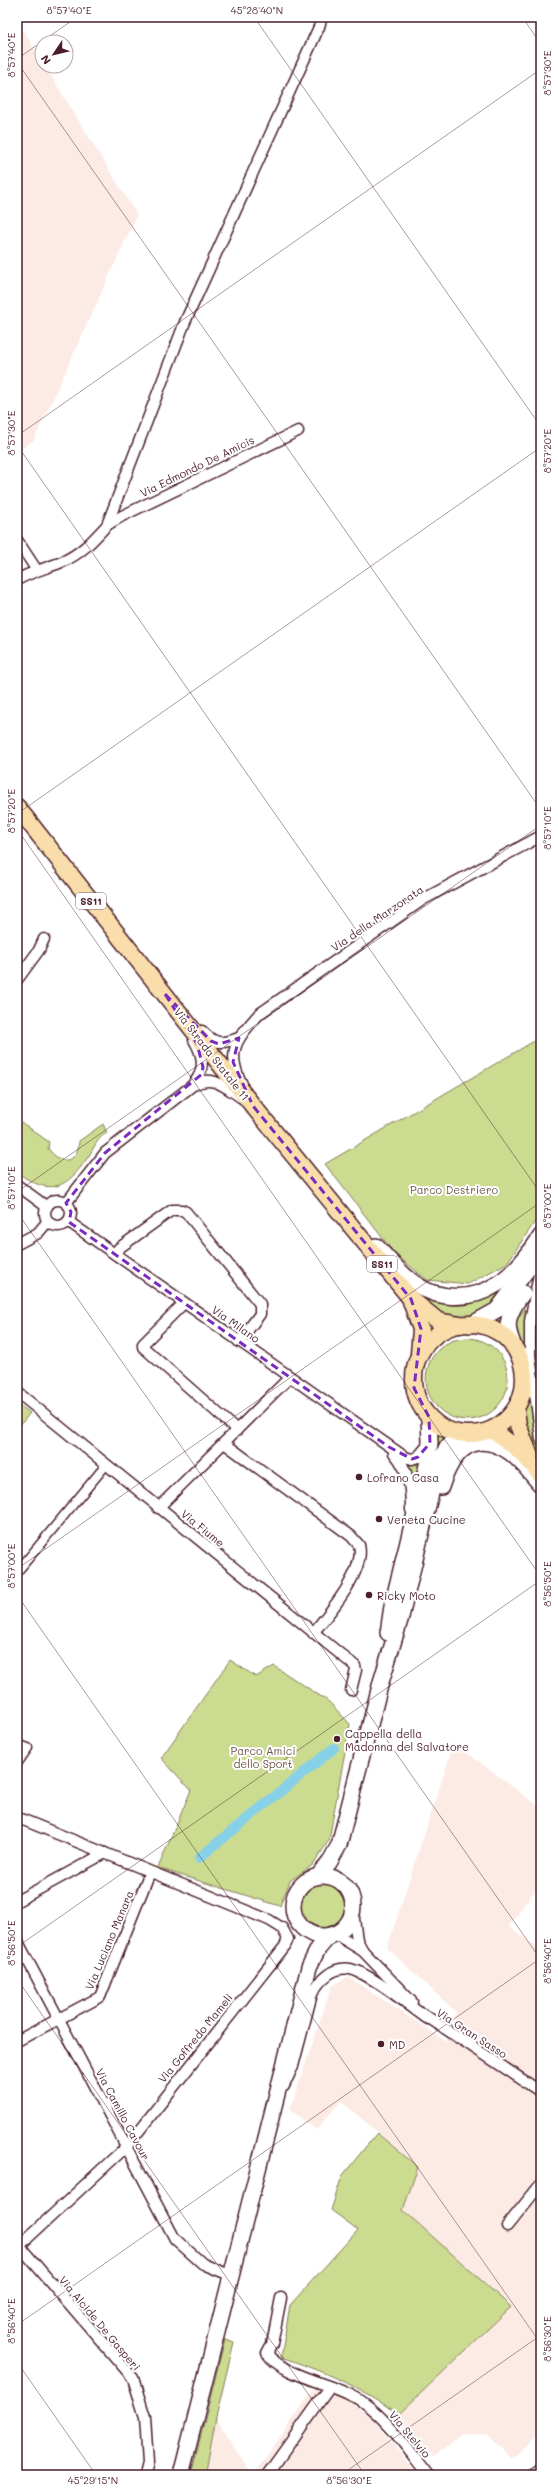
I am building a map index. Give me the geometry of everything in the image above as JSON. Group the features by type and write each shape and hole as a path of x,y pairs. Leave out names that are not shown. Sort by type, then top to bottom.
{"main road":[{"name":"Via Strada Statale 11","path":"17,807 253,1106 411,1299 438,1321 465,1325"},
{"path":"354,1230 376,1245 398,1269 415,1283 432,1292 450,1296 483,1292 501,1282 523,1263 541,1236"},
{"path":"540,1268 508,1316 508,1334 518,1353 523,1367 524,1381 522,1396 516,1409 505,1421 492,1430 478,1434 463,1434 444,1428 429,1417 420,1404 414,1388 414,1371 419,1355 430,1340 445,1330 465,1325 498,1310 513,1292 541,1249"},
{"name":"Via Strada Statale 11","path":"411,1299 421,1329 419,1355"},
{"path":"465,1325 494,1330 508,1340 518,1353"},
{"path":"516,1409 523,1439 540,1477"},
{"path":"416,1531 430,1443 429,1417"},
{"path":"492,1430 510,1441 540,1477"},
{"path":"181,2475 309,1967 318,1949 333,1934 343,1928 353,1912 352,1895 339,1863 339,1845 381,1682 392,1606 442,1455 463,1434"},
{"path":"416,1531 436,1501 446,1472 455,1454 473,1444 496,1444 507,1450 540,1477"},
{"path":"309,1967 307,1944 294,1910 295,1896 302,1884 318,1876 329,1863 339,1845"},
{"path":"318,1876 334,1878 348,1888"},
{"path":"301,1926 314,1934 333,1934"}],"street":[{"path":"17,580 36,570 64,561 83,550 107,525 185,322 319,27 322,17"},
{"name":"Via Edmondo De Amicis","path":"107,525 122,516 298,431"},
{"path":"17,540 36,570"},
{"name":"Via della Marzorata","path":"253,1106 233,1062 238,1038 259,1014 424,900 541,836"},
{"path":"17,980 39,950 44,939"},
{"path":"165,994 211,1041 219,1044 238,1038"},
{"path":"66,1204 105,1153 193,1084 202,1074 201,1056 165,994"},
{"path":"193,1084 202,1080 213,1080 221,1083 253,1106"},
{"path":"17,1185 47,1206"},
{"path":"57,1200 66,1204 71,1212 68,1222 58,1226 48,1221 45,1212 47,1206 57,1200"},
{"path":"115,1254 119,1248 172,1210 182,1210 186,1212 260,1304 260,1314 239,1342"},
{"path":"17,1244 38,1233 48,1221"},
{"name":"Via Milano","path":"68,1222 389,1447"},
{"path":"540,1268 530,1321 530,1356 541,1439"},
{"path":"184,1303 143,1344 143,1347 237,1430"},
{"path":"158,1508 290,1378"},
{"name":"Via Fiume","path":"17,1392 158,1508 355,1666 356,1670 351,1690"},
{"path":"224,1443 351,1536 359,1545 359,1557 347,1590 313,1633"},
{"path":"389,1447 412,1459 423,1452 430,1443"},
{"path":"389,1447 402,1462 408,1478 416,1531"},
{"path":"17,1572 106,1465"},
{"path":"17,1744 28,1748 17,1764"},
{"path":"21,1819 150,1872"},
{"path":"17,1901 105,1853"},
{"name":"Via Goffredo Mameli","path":"18,2245 127,2146 285,1946 287,1934 269,1920 150,1872"},
{"name":"Via Luciano Manara","path":"17,2041 100,1997 150,1872"},
{"name":"Via Gran Sasso","path":"353,1912 357,1940 363,1951 428,2019 541,2092"},
{"name":"Via Gran Sasso","path":"333,1934 363,1951"},
{"name":"Via Camillo Cavour","path":"17,1940 175,2239 203,2264 232,2276"},
{"path":"274,2110 294,2066 312,1994 318,1984 332,1972 351,1969 364,1975 428,2019"},
{"path":"507,2226 541,2184"},
{"name":"Via Alcide De Gasperi","path":"18,2245 133,2378 145,2417 148,2463 145,2475"},
{"name":"Via Stelvio","path":"281,2298 272,2344 267,2353 270,2359 297,2374 330,2386 362,2402 388,2424 428,2475"},
{"path":"267,2475 330,2386"},
{"path":"532,2475 541,2467"}],"highlighted area":[{"path":"165,994 211,1041 219,1044 239,1038 233,1062 253,1106 411,1299 421,1329 414,1388 429,1417 430,1443 418,1457 412,1459 389,1447 69,1222 71,1212 66,1203 105,1153 202,1074 203,1067 197,1044"}],"shaded area":[{"path":"17,20 34,48 34,74 50,74 137,215 34,440 17,452"},
{"path":"454,1743 541,1808 541,1882 509,1926 541,1951 541,2431 512,2459 489,2436 461,2434 434,2458 398,2415 511,2306 403,2210 418,2166 341,2101 316,2130 290,2109 332,1986 348,1977 446,2041 456,2012 387,1948"},
{"path":"315,2388 348,2401 372,2418 418,2475 253,2475"},
{"path":"216,2417 252,2475 205,2475"}],"green space":[{"name":"Parco Destriero","path":"541,1037 541,1213 507,1263 468,1284 427,1280 395,1254 325,1164"},
{"path":"18,1120 49,1142 48,1148 58,1158 63,1160 72,1158 78,1149 79,1141 103,1124 107,1133 99,1139 82,1166 74,1175 58,1186 49,1187 29,1180 17,1172"},
{"path":"541,1284 541,1420 534,1335 537,1301"},
{"path":"505,1285 510,1287 495,1302 474,1317 464,1320 438,1314 412,1289 422,1293"},
{"path":"525,1309 526,1356 531,1407 541,1456 529,1433 525,1417 526,1373 515,1341 515,1321"},
{"path":"505,1311 503,1330 488,1322"},
{"path":"467,1338 483,1341 496,1350 505,1363 508,1379 505,1395 496,1408 483,1417 467,1420 451,1417 438,1408 429,1395 426,1379 429,1363 438,1350 451,1341"},
{"path":"21,1406 30,1413 17,1429 17,1409"},
{"path":"511,1418 516,1440 502,1427"},
{"path":"438,1428 450,1434 432,1462"},
{"path":"407,1464 419,1464 415,1488"},
{"name":"Parco Amici dello Sport","path":"230,1660 256,1677 274,1666 328,1701 350,1724 329,1840 314,1864 290,1881 280,1906 158,1868 191,1790 161,1758"},
{"path":"323,1883 336,1887 342,1893 346,1906 342,1919 336,1925 323,1929 310,1925 304,1919 300,1906 304,1893 310,1887"},
{"path":"377,2133 418,2167 403,2210 511,2307 398,2415 372,2397 342,2381 281,2357 290,2305 358,2230 331,2210 342,2176"},
{"path":"225,2339 234,2342 216,2417 205,2475 191,2475"}],"waterway":[{"path":"199,1858 334,1748"}],"place":[{"name":"Lofrano Casa","path":"359,1477"},
{"name":"Veneta Cucine","path":"379,1519"},
{"name":"Ricky Moto","path":"369,1595"},
{"name":"Cappella della Madonna del Salvatore","path":"337,1739"},
{"name":"MD","path":"381,2044"}]}
